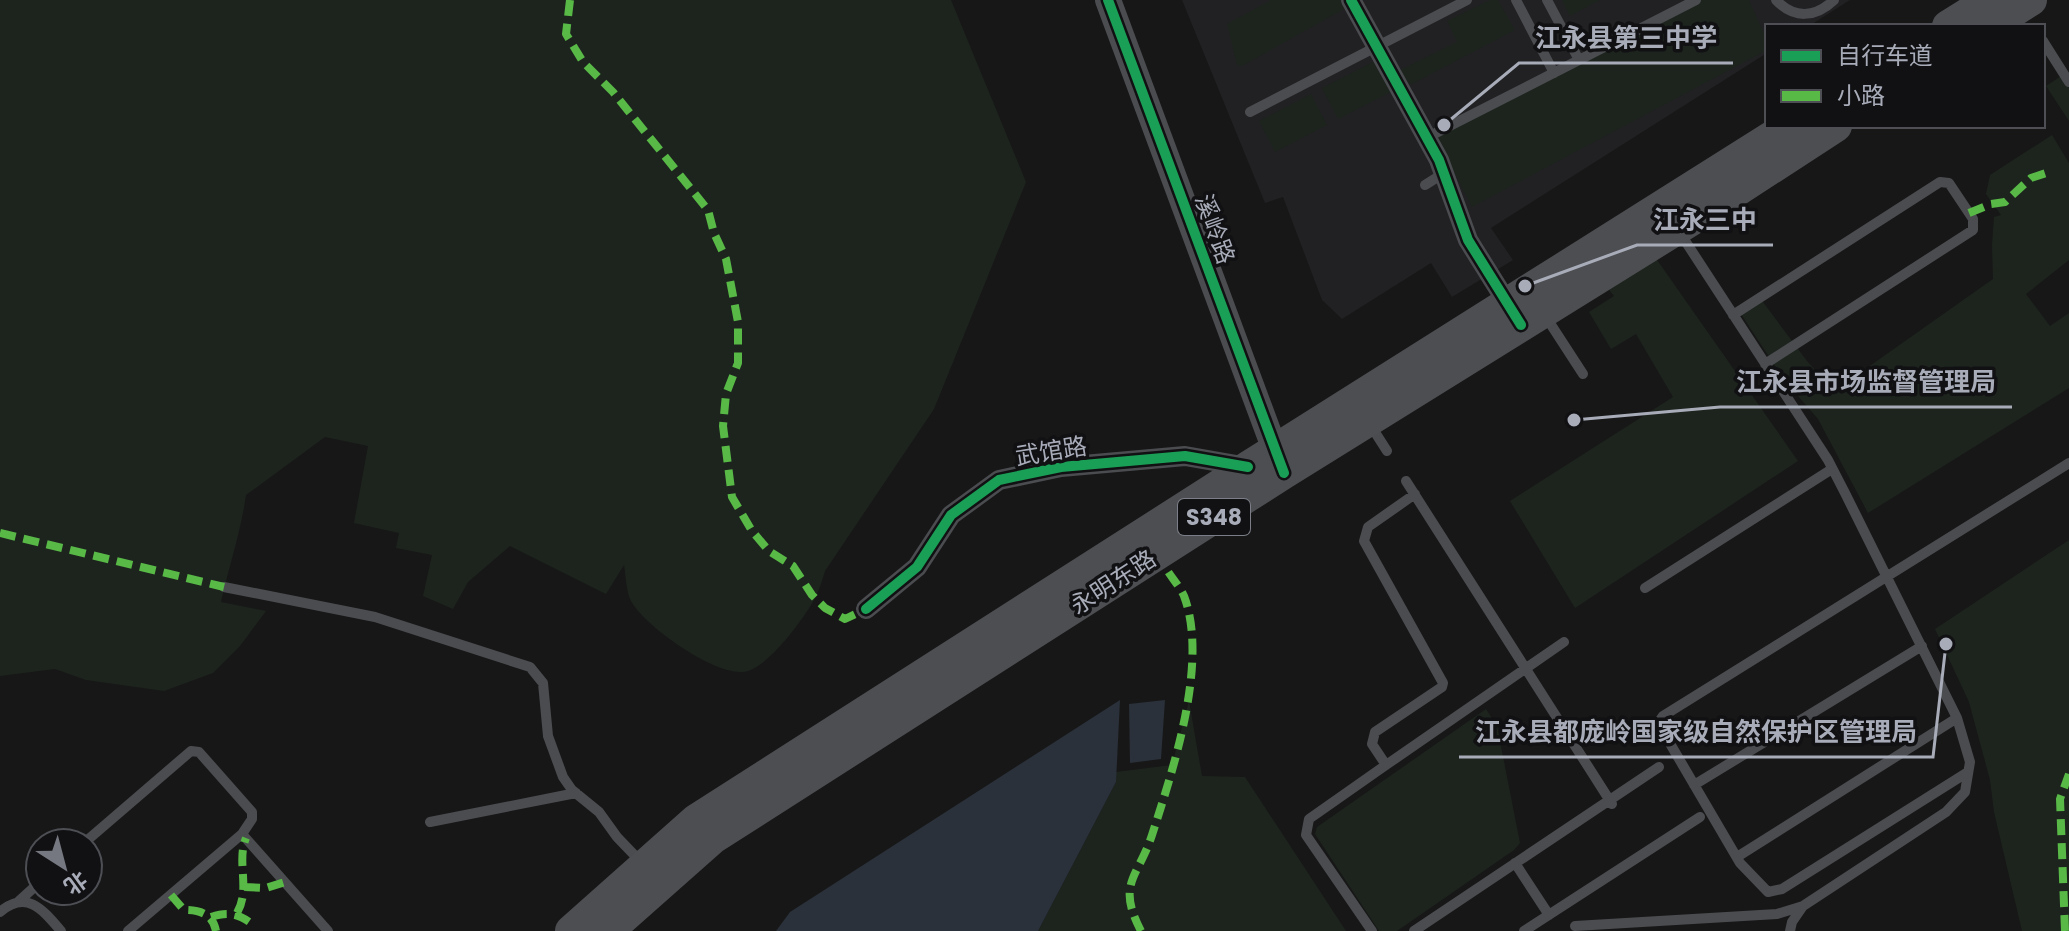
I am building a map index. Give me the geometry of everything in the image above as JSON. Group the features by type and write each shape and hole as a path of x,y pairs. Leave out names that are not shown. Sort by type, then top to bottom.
{"main road":[{"path":"1955,24 2017,5"},
{"path":"1993,24 2017,5"},
{"name":"永明东路","path":"608,931 696,820 1248,467 1280,461 1368,421 1786,128"},
{"name":"永明东路","path":"571,931 1280,461 1524,313 1677,228 1833,128"}],"street":[{"name":"溪岭路","path":"1108,0 1280,461"},
{"path":"1351,0 1444,173 1468,240 1524,313"},
{"name":"武馆路","path":"866,609 917,567 951,515 999,480 1061,467 1185,456 1248,467"}],"lane":[{"path":"1250,112 1467,0"},
{"path":"1516,0 1554,73"},
{"path":"1547,0 1579,60"},
{"path":"1426,138 1696,0"},
{"path":"1776,0 1795,14 1807,15 1824,9 1834,0"},
{"path":"2045,44 2069,82"},
{"path":"1425,185 1444,173"},
{"path":"1733,315 1940,182 1949,183 1973,219 1973,230 1765,364"},
{"path":"1575,926 1777,914 1803,906 1946,812 1965,792 1970,762 1957,718 1832,469 1677,228"},
{"path":"1524,313 1583,374"},
{"path":"1368,421 1387,451"},
{"path":"1968,772 1782,889 1768,892 1737,857 1658,723 1663,716 2069,463"},
{"path":"1645,588 1832,469"},
{"path":"1406,481 1611,802"},
{"path":"1386,765 1372,744 1375,732 1442,687 1443,683 1364,541 1368,527 1415,494"},
{"path":"224,587 375,617 530,667 543,683 548,736 563,777 576,793 599,812 617,837 653,874"},
{"path":"1372,931 1306,835 1309,819 1564,642"},
{"path":"1694,785 1922,646"},
{"path":"1737,857 1957,718"},
{"path":"103,827 191,751 199,752 252,812 252,819 242,834 128,931"},
{"path":"1414,931 1659,767"},
{"path":"430,822 576,793"},
{"path":"1524,931 1700,817"},
{"path":"242,834 328,931"},
{"path":"1515,863 1549,915"},
{"path":"0,912 24,896"},
{"path":"19,901 32,903 61,931"},
{"path":"1790,931 1803,906"}],"shaded area":[{"path":"0,0 951,0 1026,182 934,409 825,571 816,597 802,619 776,651 757,667 735,672 702,659 666,637 631,601 624,565 606,594 510,546 468,582 453,609 423,596 432,555 396,548 399,533 354,523 368,446 325,437 246,495 221,602 266,611 240,646 213,673 164,691 86,680 55,669 0,676"},
{"path":"1182,0 1850,0 1812,24 1765,24 1765,54 1491,228 1513,260 1452,297 1431,263 1342,319 1322,300 1283,197 1265,203"},
{"path":"1271,0 1345,0 1347,3 1344,9 1242,66 1237,65 1227,24"},
{"path":"1490,0 1498,0 1515,30 1408,86 1400,70 1457,42 1447,21"},
{"path":"1562,0 1600,0 1570,16"},
{"path":"1696,0 1749,0 1765,36 1765,51 1472,207 1434,134"},
{"path":"1375,61 1391,92 1338,119 1322,88"},
{"path":"2064,74 2069,82 2069,121 2046,86"},
{"path":"1311,94 1327,125 1275,152 1259,121"},
{"path":"2052,135 2069,163 2069,260 2026,294 2050,326 2069,313 2069,388 1868,513 1818,419 1785,381 1739,311 1760,298 1827,383 1847,382 1993,279 1994,217 2001,215 1986,194 1990,175"},
{"path":"1648,247 1798,461 1575,608 1510,501 1673,397 1636,334 1611,349 1589,312 1614,296 1599,277"},
{"path":"2069,540 2069,931 2022,931 1994,812 1990,780 1969,702 1935,629"},
{"path":"1120,700 1116,782 1038,931 776,931 790,912"},
{"path":"1165,700 1161,759 1130,763 1129,704"},
{"path":"1189,701 1202,776 1245,777 1346,931 1038,931 1116,782 1116,772 1172,765"},
{"path":"1486,709 1497,726 1520,843 1397,931 1379,931 1315,834 1317,827"}],"marked path":[{"path":"570,0 566,34 583,62 613,92 708,210 726,259 738,322 738,363 726,394 723,426 732,497 752,531 769,551 793,566 812,595 825,608 845,619 866,609"},
{"path":"1969,213 2005,202 2031,178 2046,173"},
{"path":"0,533 224,587"},
{"path":"1141,931 1130,902 1130,891 1169,780 1190,683 1191,623 1184,596 1167,570"},
{"path":"2065,931 2060,799 2069,774"},
{"path":"237,913 243,895 242,856 246,838"},
{"path":"244,887 266,888 285,882"},
{"path":"171,895 184,910 209,917 216,931"},
{"path":"211,917 234,915 255,926"}],"cycle path":[{"path":"1108,0 1284,473"},
{"path":"1351,0 1439,160 1468,240 1521,325"},
{"path":"866,609 917,567 951,515 999,480 1061,467 1185,456 1248,467"}],"place":[{"name":"江永县第三中学","path":"1444,125"},
{"name":"江永三中","path":"1525,286"},
{"name":"江永县市场监督管理局","path":"1574,420"},
{"name":"江永县都庞岭国家级自然保护区管理局","path":"1946,644"}]}
